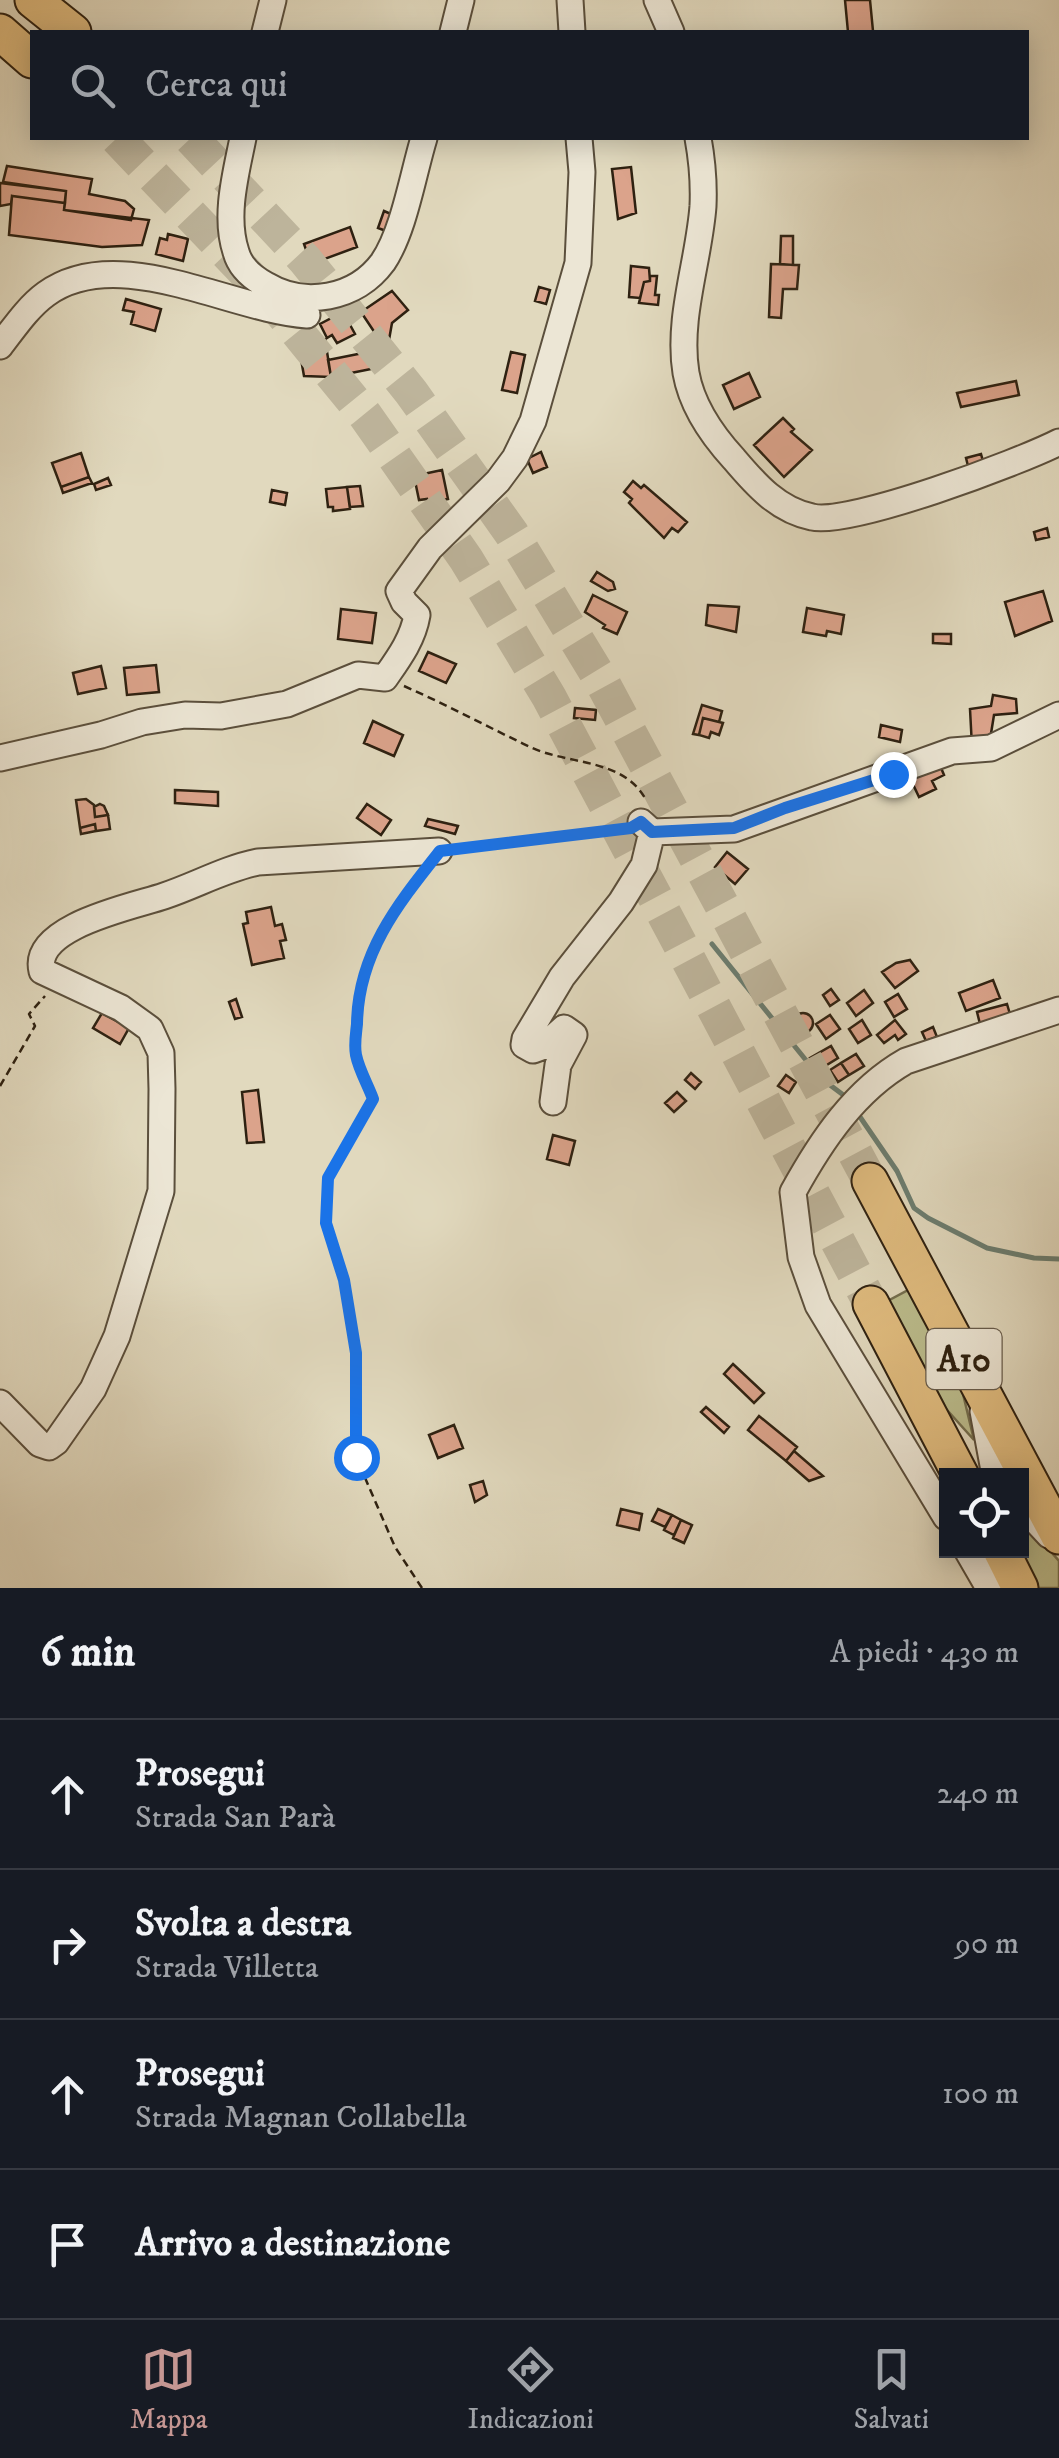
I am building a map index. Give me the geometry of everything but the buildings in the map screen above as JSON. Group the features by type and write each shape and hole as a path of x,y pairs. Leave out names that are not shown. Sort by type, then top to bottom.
{"highway":[{"path":"43,14 70,30"},
{"name":"A10","path":"870,1181 1059,1536"},
{"name":"A10","path":"871,1304 957,1468"}],"street":[{"path":"266,30 273,0"},
{"path":"454,30 461,0"},
{"path":"570,0 572,30"},
{"path":"657,0 669,30"},
{"path":"243,140 232,216 236,256 255,279 281,294 299,298 329,297 354,287 383,262 393,242 423,140"},
{"path":"0,758 142,722 184,715 220,716 287,704 358,675 385,678 416,623 417,615 399,592 430,548 498,481 515,458 533,421 578,263 582,201 579,140"},
{"path":"698,140 703,168 702,208 686,334 686,373 714,437 760,490 783,506 812,518 850,516 1026,458 1059,442"},
{"path":"0,346 47,294 68,284 103,276 138,275 306,316 320,310 329,297"},
{"path":"553,1102 558,1064 574,1035 564,1028 544,1046 532,1050 524,1045 525,1040 562,977 644,865 646,827 734,828 952,751 991,748 1059,715"},
{"path":"2,1406 40,1444 49,1447 56,1442 105,1368 161,1191 161,1053 150,1029 121,1008 42,970 42,956 56,938 116,909 166,896 230,868 258,862 440,851"},
{"path":"939,1505 818,1305 801,1257 794,1190 856,1098 886,1073 906,1061 1059,1010"},
{"path":"978,1386 993,1468"},
{"path":"928,1412 986,1468"},
{"path":"1029,1514 1059,1546"},
{"path":"982,1558 1007,1571"}],"path":[{"path":"385,678 487,723 534,749 615,771 639,788 649,808 646,827 440,851 379,936 358,988 356,1055 373,1099 328,1178 326,1223 344,1280 356,1353 356,1457 394,1547 422,1588"},
{"path":"0,1086 35,1026 29,1014 46,998 36,982 48,976"}],"green space":[{"path":"912,1288 958,1373 974,1440 930,1391 882,1304"},
{"path":"1029,1527 1059,1561 1059,1588 1032,1588 1024,1558 1029,1558"}],"waterway":[{"path":"712,944 822,1079 846,1097"},
{"path":"858,1114 897,1171 914,1208 987,1248 1059,1259"}],"tunnel":[{"path":"119,140 268,296 365,415 466,559 549,697 871,1304"},
{"path":"193,140 305,260 411,392 512,534 601,680 870,1181"}],"route":[{"path":"356,1457 356,1353 344,1280 326,1223 328,1178 373,1099 356,1055 358,988 365,964 379,936 426,868 440,851 631,828 641,822 652,832 734,828 893,774"}]}
